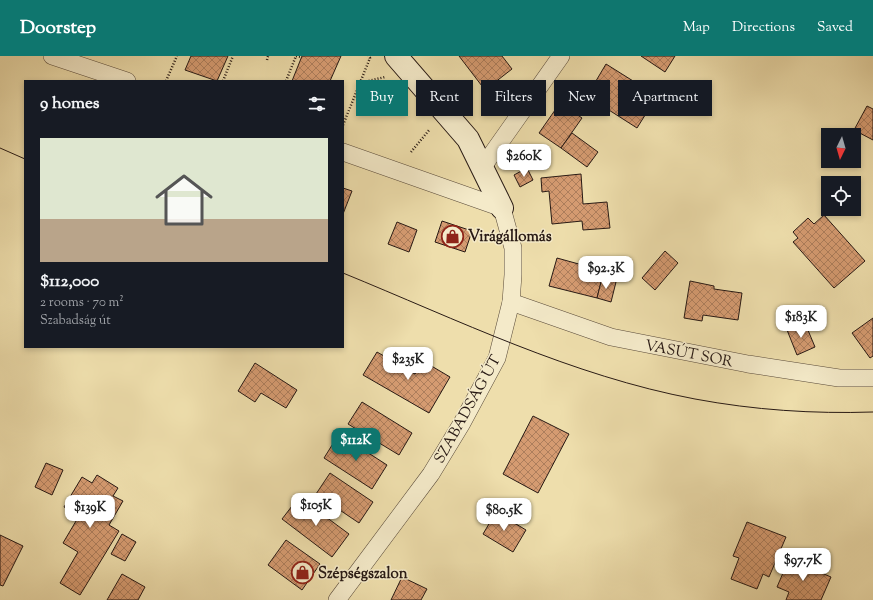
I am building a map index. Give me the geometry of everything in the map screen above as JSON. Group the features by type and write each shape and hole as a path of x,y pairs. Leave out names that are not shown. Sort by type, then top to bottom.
{"street":[{"path":"52,56 123,80"},
{"name":"SZABADSÁG ÚT","path":"337,600 431,474 462,424 497,358 511,302 514,275 513,248 502,208 468,138 396,56"},
{"path":"482,168 561,56"},
{"path":"344,152 502,208"},
{"name":"VASÚT SOR","path":"511,302 611,337 748,364 839,378 873,378"}],"path":[{"path":"166,80 177,56"},
{"path":"223,80 234,56"},
{"path":"267,60 268,56"},
{"path":"286,80 296,56 302,57"},
{"path":"361,80 370,58 368,56"},
{"path":"372,80 387,76"},
{"path":"344,123 356,93"},
{"path":"411,152 431,128"}],"building":[{"path":"191,56 228,56 217,80 185,70"},
{"path":"302,56 341,56 330,80 292,80"},
{"path":"459,56 502,56 512,69 498,80 481,80 481,85"},
{"path":"641,56 675,56 665,72"},
{"path":"606,64 632,80 618,80 618,116 610,111 610,80 596,80"},
{"path":"867,106 873,109 873,140 861,134 861,128 855,128"},
{"path":"554,112 554,116 579,116 582,118 561,148 539,133"},
{"path":"618,116 644,116 637,128"},
{"path":"572,133 598,152 587,167 561,148"},
{"path":"527,168 533,180 520,187 514,175"},
{"path":"581,174 583,204 607,202 610,228 583,230 582,221 552,224 549,191 542,192 541,178"},
{"path":"344,188 352,191 344,211"},
{"path":"825,216 865,261 834,288 793,242 798,238 793,232 808,218 814,224"},
{"name":"Virágállomás","path":"442,221 472,231 465,252 435,242"},
{"path":"397,222 417,230 409,252 388,244"},
{"path":"665,251 678,263 655,290 642,278"},
{"path":"557,258 604,271 597,298 549,286"},
{"path":"602,278 616,282 611,302 597,298"},
{"path":"690,281 714,286 714,289 742,293 738,320 703,315 702,321 684,318"},
{"path":"873,318 873,356 870,358 852,333"},
{"path":"805,323 815,347 797,355 787,330"},
{"path":"377,352 415,374 423,361 450,377 429,413 363,375"},
{"path":"255,363 297,390 286,408 261,393 255,402 238,391"},
{"path":"362,402 412,433 399,455 348,424"},
{"path":"533,416 569,434 538,493 503,474"},
{"path":"339,434 387,465 372,489 324,458"},
{"path":"46,463 63,470 52,495 35,487"},
{"path":"330,473 373,502 359,523 316,494"},
{"path":"97,475 118,488 113,496 123,501 109,525 119,531 80,595 60,583 78,552 63,543 79,516 64,507 82,477 92,483"},
{"path":"299,497 349,534 332,557 282,519"},
{"path":"496,512 526,530 513,552 483,534"},
{"path":"747,522 786,537 769,577 763,574 757,589 731,579 739,558 733,556"},
{"path":"122,534 136,542 125,561 111,554"},
{"path":"0,535 23,546 3,586 0,585"},
{"path":"286,540 320,564 302,590 268,565"},
{"path":"789,559 831,577 821,600 786,600 789,592 777,587"},
{"path":"122,574 145,587 138,600 107,600"},
{"path":"402,577 427,589 421,600 391,600"}],"tram line":[{"path":"0,148 24,159"},
{"path":"344,273 516,345 604,376 649,389 695,399 739,406 806,412 873,412"}],"place":[{"name":"Virágállomás","path":"453,236"},
{"name":"Szépségszalon","path":"302,573"}]}
